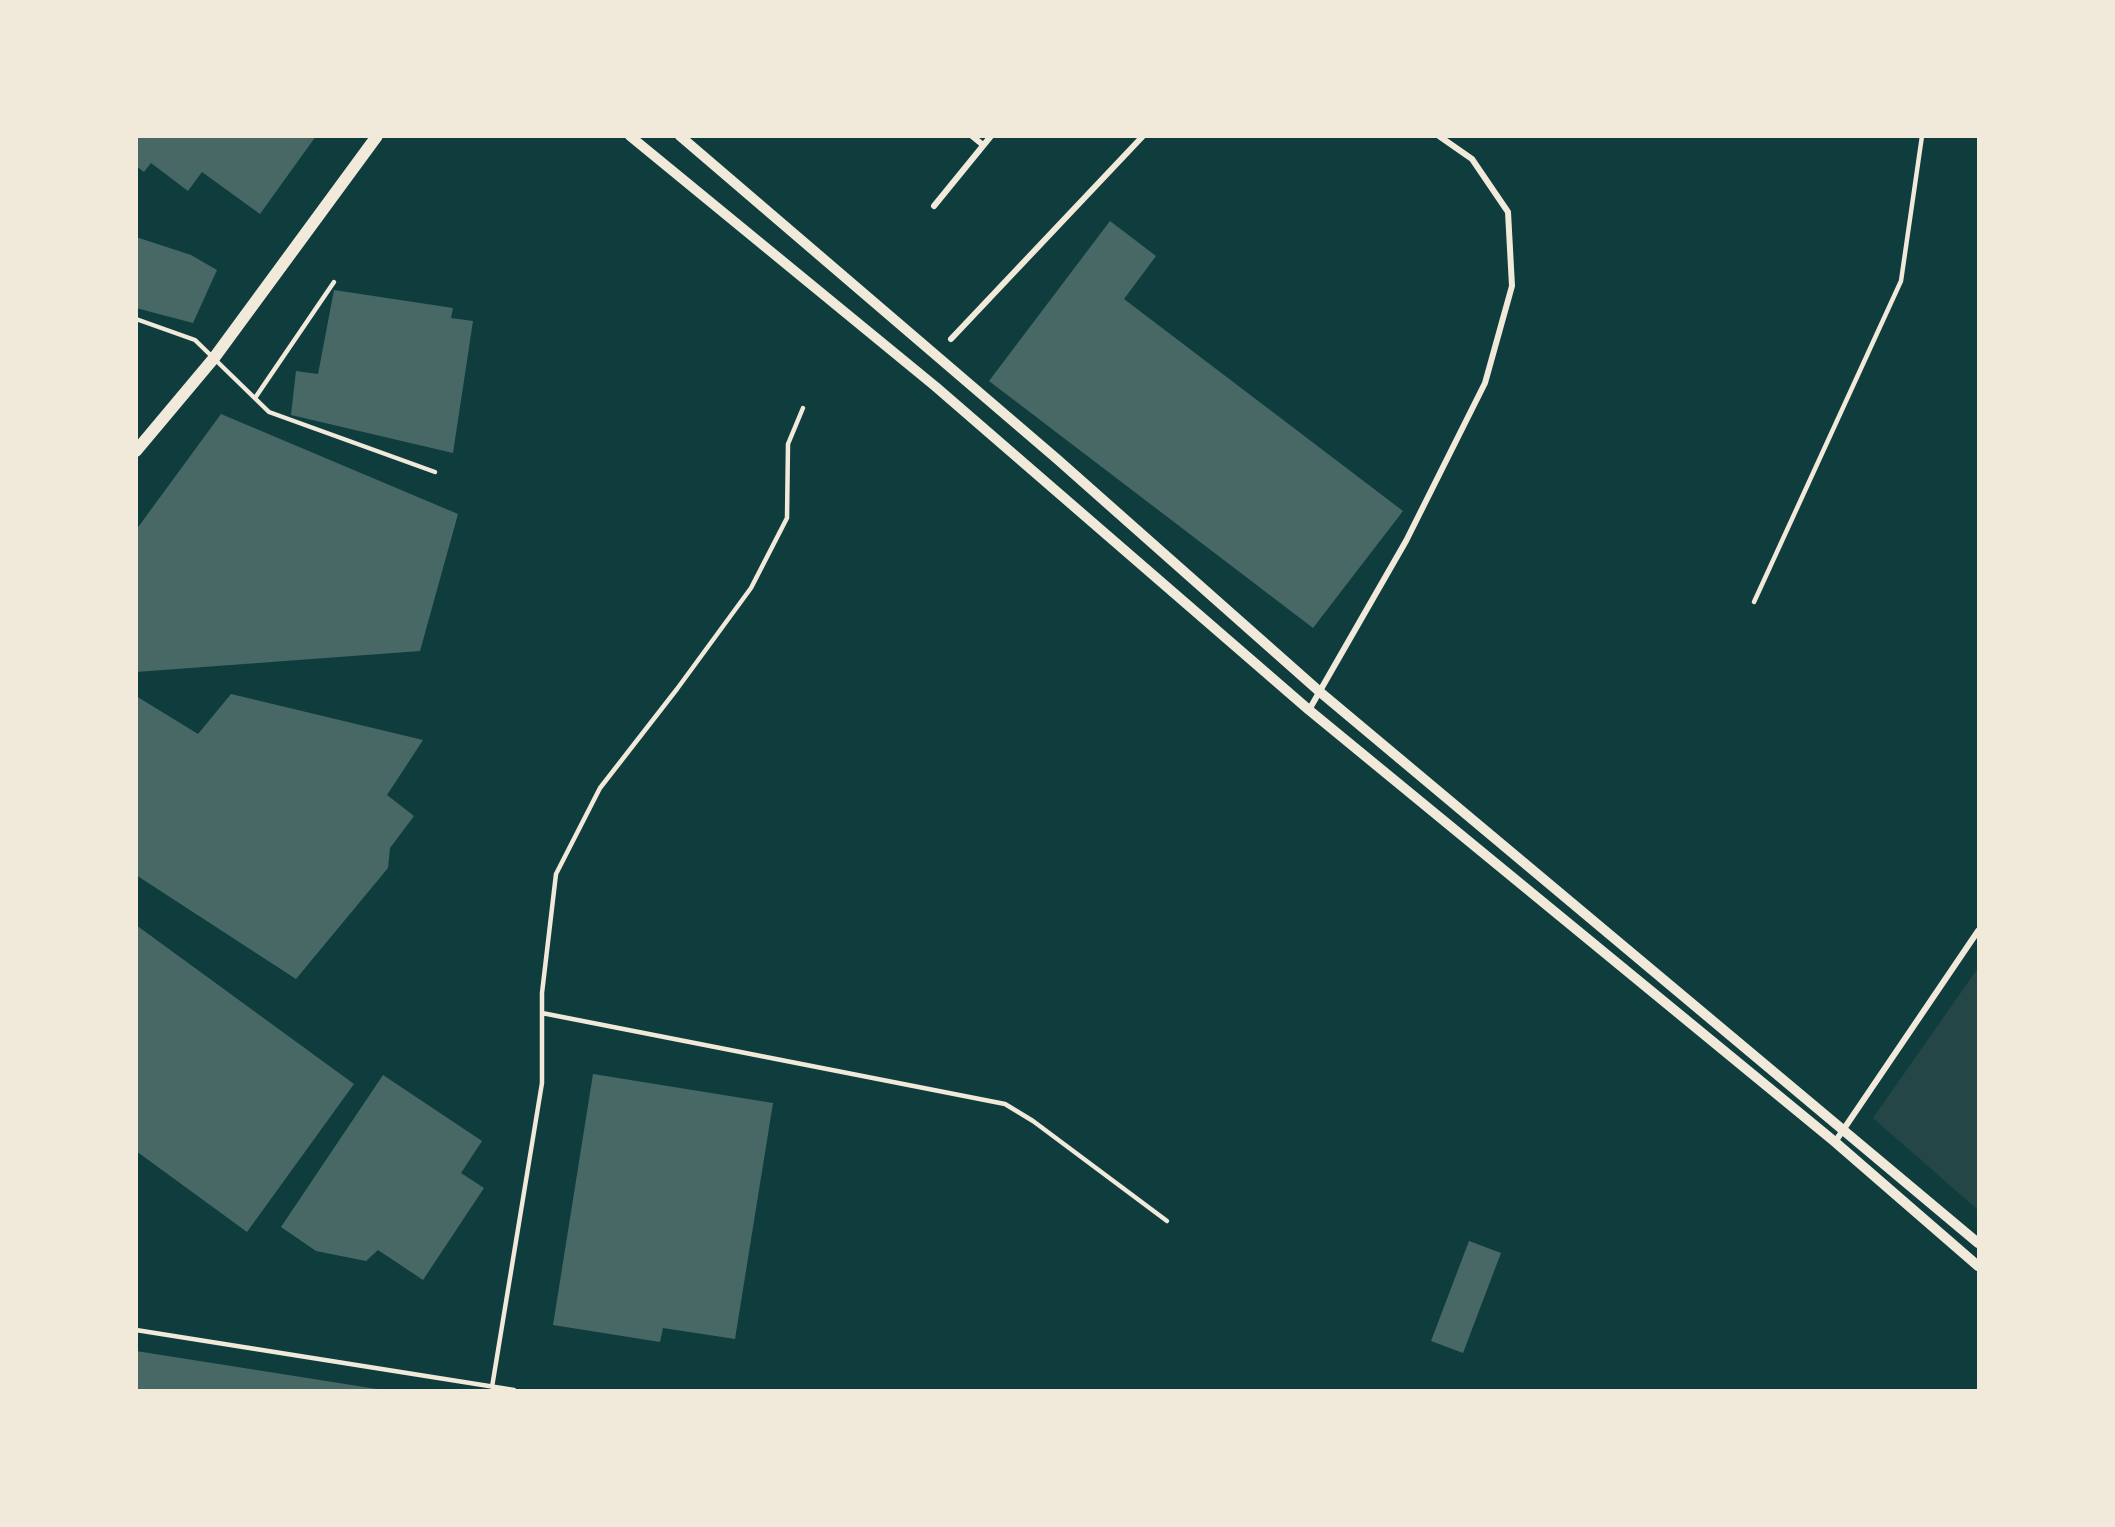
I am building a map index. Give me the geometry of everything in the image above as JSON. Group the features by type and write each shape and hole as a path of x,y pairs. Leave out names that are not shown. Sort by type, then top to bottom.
{"main road":[{"path":"136,451 214,358 377,136"}],"street":[{"path":"630,136 936,387 1309,710 1834,1142 1978,1266"},
{"path":"680,136 1057,459 1320,692 1978,1243"},
{"path":"972,136 983,145"},
{"path":"934,206 991,136"},
{"path":"951,339 1143,136"},
{"path":"1309,710 1406,542 1485,383 1512,286 1508,212 1472,159 1439,136"},
{"path":"1489,858 1502,844"},
{"path":"1834,1142 1978,931"},
{"path":"1639,981 1649,968"}],"lane":[{"path":"1754,602 1901,281 1922,136"},
{"path":"255,398 334,282"},
{"path":"136,319 195,340 269,412 435,472"},
{"path":"492,1387 542,1083 542,1013 556,874 600,788 751,588 787,519 788,444 802,408"},
{"path":"542,1013 1005,1104 1033,1121 1167,1221"},
{"path":"136,1330 514,1390"}],"shaded area":[{"path":"1978,968 1978,1210 1873,1118"}],"building":[{"path":"136,136 316,136 260,214 202,172 188,191 151,163 144,172 136,166"},
{"path":"1110,221 1156,256 1124,299 1403,511 1313,628 989,381"},
{"path":"136,237 191,255 217,270 193,323 136,308"},
{"path":"334,290 453,308 451,318 473,321 453,453 291,415 296,371 318,374"},
{"path":"221,414 458,514 420,651 136,672 136,530"},
{"path":"231,694 423,740 387,795 414,816 390,848 388,868 296,979 136,875 136,696 198,734"},
{"path":"136,925 354,1084 247,1232 136,1151"},
{"path":"593,1074 773,1103 735,1339 663,1328 660,1342 553,1325"},
{"path":"383,1075 482,1141 461,1173 484,1188 423,1280 378,1250 366,1261 316,1251 281,1227"},
{"path":"1469,1241 1501,1253 1463,1353 1431,1341"},
{"path":"136,1351 377,1389 377,1390 136,1390"}]}
